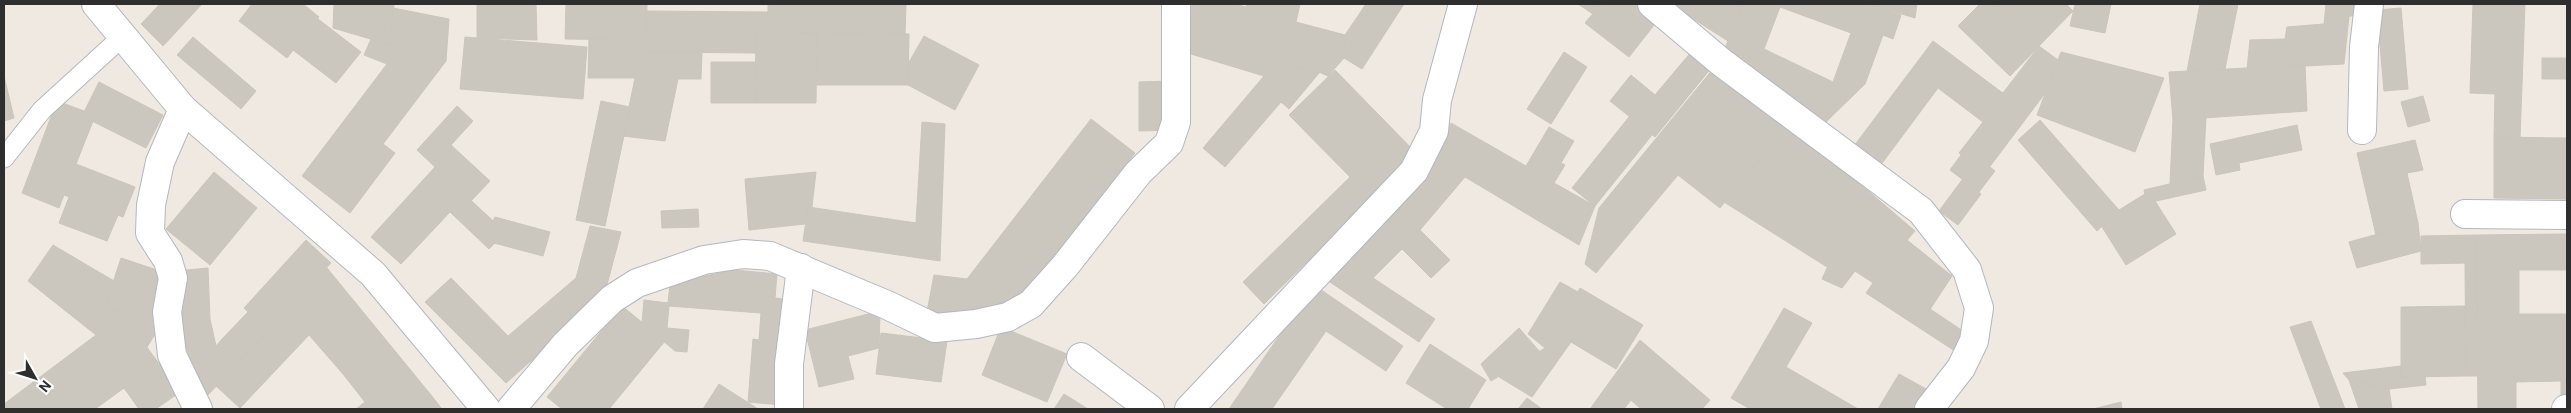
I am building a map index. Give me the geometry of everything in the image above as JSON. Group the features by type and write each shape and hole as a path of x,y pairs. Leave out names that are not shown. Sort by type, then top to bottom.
{"street":[{"path":"96,4 183,109 373,274 486,409"},
{"path":"512,409 564,345 612,299 637,283 704,260 744,254 770,256 935,328 976,324 1008,317 1031,304 1065,266 1138,173 1169,143 1176,122 1176,4"},
{"path":"1189,409 1414,171 1434,131 1437,100 1463,4"},
{"path":"1652,4 1721,62 1921,211 1967,270 1979,308 1974,341 1961,368 1929,409"},
{"path":"2362,130 2364,47 2369,4"},
{"path":"183,109 160,162 151,204 150,233 168,261 173,278 167,312 172,355 198,409"},
{"path":"2464,214 2567,215"},
{"path":"788,409 789,364 801,268"},
{"path":"1081,357 1150,409"}],"lane":[{"path":"4,158 42,110 122,37"}],"building":[{"path":"160,4 202,4 163,46 141,24"},
{"path":"252,4 303,4 319,17 287,58 239,21"},
{"path":"334,4 394,4 391,45 333,28"},
{"path":"477,4 536,4 537,40 477,38"},
{"path":"566,4 647,4 646,40 565,39"},
{"path":"768,4 906,4 905,34 768,32"},
{"path":"1180,4 1234,4 1246,7 1247,4 1300,4 1296,22 1345,35 1344,58 1328,76 1308,67 1264,76 1181,51"},
{"path":"1366,4 1404,4 1362,69 1344,58 1345,35"},
{"path":"1578,4 1601,4 1593,14"},
{"path":"1601,4 1637,4 1658,20 1629,57 1585,23"},
{"path":"1670,4 1743,4 1728,41"},
{"path":"1743,4 1869,4 1901,15 1893,39 1883,35 1865,84 1826,122 1721,58","holes":["1780,7 1851,33 1833,82 1764,49"]},
{"path":"1869,4 1917,4 1915,18"},
{"path":"1980,4 1995,4 2039,46 2010,76 1958,26"},
{"path":"1995,4 2066,4 2073,11 2039,46"},
{"path":"2075,4 2111,4 2105,33 2070,26"},
{"path":"2200,4 2238,4 2225,69 2187,71"},
{"path":"2326,4 2360,4 2359,16 2349,16 2344,64 2247,69 2250,40 2285,39 2287,27 2324,24"},
{"path":"2473,4 2525,4 2520,138 2494,137 2495,94 2470,93"},
{"path":"393,8 449,19 446,61 391,45"},
{"path":"2401,8 2408,89 2384,91 2377,10"},
{"path":"646,11 768,12 768,32 756,32 756,53 646,52"},
{"path":"318,19 361,52 336,83 293,50"},
{"path":"756,32 817,33 816,103 755,103"},
{"path":"817,33 909,34 908,85 817,85"},
{"path":"924,36 979,65 955,110 908,85 908,64"},
{"path":"193,37 256,91 241,109 177,55"},
{"path":"465,37 587,47 583,99 460,89"},
{"path":"371,39 446,61 383,144 395,153 350,213 302,176 387,64 364,55"},
{"path":"589,39 646,40 646,52 702,52 701,79 678,79 665,141 623,136 635,78 588,78"},
{"path":"1933,41 2000,91 1979,119 1938,88 1877,170 1851,150"},
{"path":"2039,46 2058,60 2046,92 1985,173 1959,153 1983,122 1979,119 2000,91 2003,93"},
{"path":"1692,51 1712,67 1655,137 1610,101 1631,75 1655,95"},
{"path":"1564,52 1587,67 1551,124 1527,109"},
{"path":"2061,52 2164,78 2135,152 2037,115"},
{"path":"2542,58 2567,58 2567,79 2542,79"},
{"path":"711,62 756,62 755,103 711,103"},
{"path":"2305,65 2307,111 2173,120 2169,72"},
{"path":"1308,67 1320,72 1289,109 1281,102 1225,167 1203,148 1264,76"},
{"path":"1713,69 1786,128 1720,208 1678,175 1596,273 1585,264 1599,208"},
{"path":"1335,70 1417,154 1264,304 1243,282 1350,177 1289,115"},
{"path":"4,76 14,118 4,121"},
{"path":"1170,81 1171,130 1139,131 1139,82"},
{"path":"99,82 163,115 146,148 82,116"},
{"path":"2423,96 2430,121 2408,127 2401,102"},
{"path":"57,101 84,111 82,116 93,121 76,164 135,187 123,217 64,195 59,208 22,193"},
{"path":"601,101 630,107 605,226 576,220"},
{"path":"457,106 473,121 451,145 490,181 471,201 417,150"},
{"path":"1629,117 1652,135 1595,206 1572,188"},
{"path":"2206,117 2203,176 2170,183 2173,120"},
{"path":"1091,119 1135,153 1024,297 969,322 926,317 934,275 967,279"},
{"path":"2040,120 2119,210 2097,231 2018,140"},
{"path":"922,122 945,124 940,261 803,241 808,207 916,223"},
{"path":"1451,123 1526,166 1549,127 1574,141 1561,163 1565,165 1554,183 1595,206 1579,245 1465,177 1420,230 1394,204 1429,168"},
{"path":"1789,124 1874,196 1844,231 1760,159"},
{"path":"2297,125 2302,150 2239,163 2240,170 2216,175 2210,144"},
{"path":"2494,137 2567,138 2567,199 2494,198"},
{"path":"2415,140 2423,170 2407,173 2418,223 2376,235 2357,153"},
{"path":"1961,155 1985,173 1990,167 1995,171 1979,192 1950,170"},
{"path":"1760,159 1844,231 1827,267 1724,202"},
{"path":"435,167 505,232 489,249 450,212 401,264 371,237"},
{"path":"214,172 257,208 210,265 166,229"},
{"path":"816,172 812,207 808,207 805,224 749,230 745,179"},
{"path":"2203,176 2206,190 2147,203 2144,190"},
{"path":"1962,180 1981,194 1958,225 1939,211"},
{"path":"2145,194 2147,203 2155,201 2176,234 2126,265 2102,227 2119,210"},
{"path":"1874,196 1915,231 1885,266 1844,231"},
{"path":"69,197 118,215 107,241 59,223"},
{"path":"1394,204 1450,260 1431,278 1402,249 1373,278 1435,319 1419,342 1321,276"},
{"path":"698,209 699,227 662,228 661,211"},
{"path":"495,217 550,232 543,256 494,243 505,232 493,221"},
{"path":"2418,223 2421,251 2357,268 2349,242"},
{"path":"590,226 621,232 604,296 506,383 425,302 451,278 508,336 576,278"},
{"path":"1844,231 1885,266 1907,240 1952,276 1925,317 1855,271 1842,288 1822,279"},
{"path":"2567,234 2567,270 2519,270 2519,314 2567,314 2567,401 2561,401 2561,381 2516,382 2516,409 2478,409 2476,235"},
{"path":"2476,235 2478,376 2466,376 2465,263 2421,264 2421,236"},
{"path":"306,240 331,263 268,331 244,308"},
{"path":"53,245 114,281 105,307 152,323 157,331 147,347 140,338 43,409 4,409 4,404 96,335 28,281"},
{"path":"121,258 169,274 152,323 105,307"},
{"path":"208,268 210,319 216,346 222,339 242,359 205,398 178,325 177,271"},
{"path":"327,268 386,340 343,374 309,335 240,408 216,386"},
{"path":"735,270 777,274 775,298 768,297 761,313 669,306 667,328 689,330 687,352 675,351 642,323 644,300 668,303 670,283"},
{"path":"1560,282 1578,292 1545,348 1528,334"},
{"path":"1873,283 1925,317 1930,309 1972,337 1961,355 1866,293"},
{"path":"1314,285 1403,346 1386,371 1326,331 1272,409 1229,409"},
{"path":"1580,288 1643,325 1616,369 1571,342 1532,397 1499,377 1545,348"},
{"path":"768,297 790,300 782,405 748,402 753,339 759,340 761,313"},
{"path":"622,306 665,341 609,409 562,409 547,397"},
{"path":"2465,306 2466,376 2401,377 2401,307"},
{"path":"1784,308 1812,323 1786,367 1858,409 1817,409 1748,370"},
{"path":"880,311 879,348 848,356 854,379 819,387 805,330"},
{"path":"248,312 268,331 242,359 222,339"},
{"path":"2311,321 2345,409 2321,409 2290,327"},
{"path":"1001,327 1067,354 1047,402 982,375"},
{"path":"1519,328 1540,352 1491,381 1481,364"},
{"path":"881,333 947,341 941,382 876,374"},
{"path":"140,338 180,392 156,409 139,409 124,388 95,409 61,409 55,401"},
{"path":"386,340 431,395 414,409 356,409 365,402 343,374"},
{"path":"1640,340 1710,400 1702,409 1641,409 1631,400 1624,409 1590,409"},
{"path":"1430,344 1486,380 1468,409 1447,409 1406,383"},
{"path":"2401,366 2401,377 2425,376 2426,385 2389,389 2349,380 2343,373"},
{"path":"1748,370 1817,409 1750,409 1731,398"},
{"path":"1899,374 1928,390 1917,409 1878,409"},
{"path":"2349,380 2389,389 2392,409 2359,409"},
{"path":"719,384 758,409 703,409"},
{"path":"1064,394 1088,409 1054,409"},
{"path":"431,395 442,409 414,409"},
{"path":"1527,398 1542,409 1518,409"},
{"path":"55,401 61,409 43,409"},
{"path":"2121,402 2122,409 2093,409"}]}
